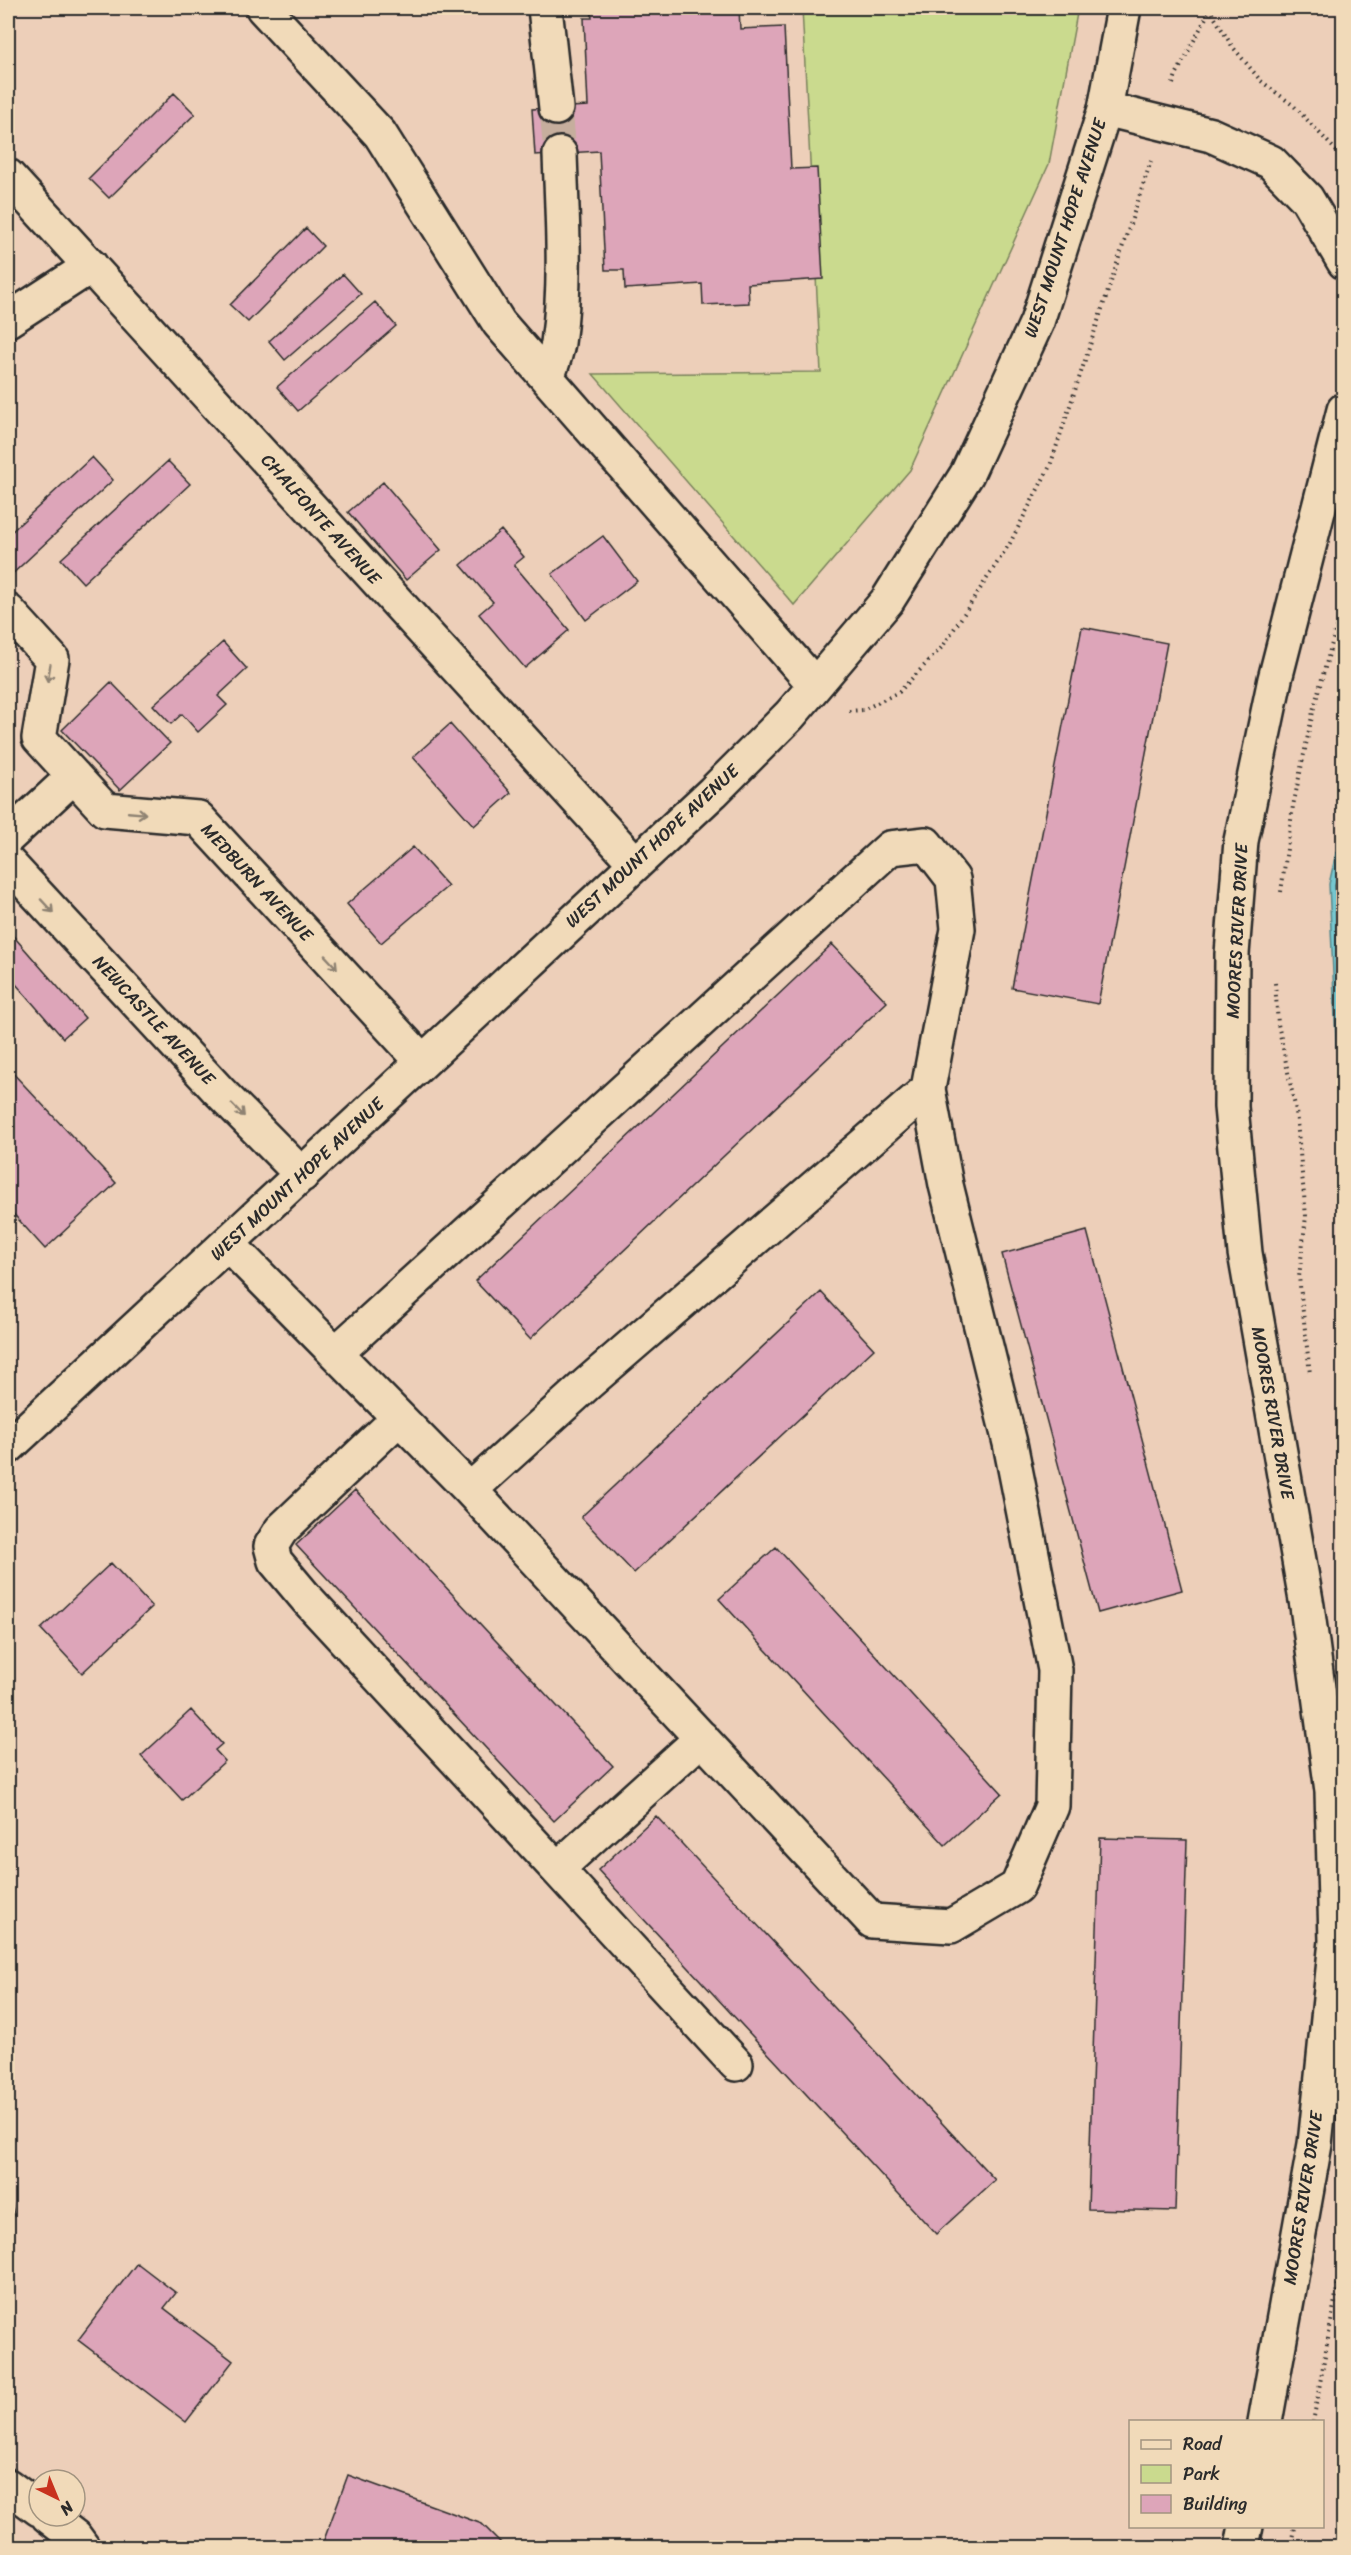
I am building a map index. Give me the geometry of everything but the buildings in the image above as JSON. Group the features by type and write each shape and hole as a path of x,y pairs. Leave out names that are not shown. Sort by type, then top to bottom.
{"street":[{"path":"262,8 380,134 499,323 815,685"},
{"path":"545,8 556,108"},
{"path":"1124,8 1105,109 1211,135 1271,162 1307,199 1344,262"},
{"name":"WEST MOUNT HOPE AVENUE","path":"8,1447 713,792 790,715 887,601 967,474 1037,322 1105,109"},
{"path":"547,378 557,345 560,314 562,231 560,154"},
{"name":"CHALFONTE AVENUE","path":"8,176 635,863"},
{"path":"8,320 90,266"},
{"name":"MOORES RIVER DRIVE","path":"1265,2420 1315,2144 1336,1941 1332,1791 1306,1606 1245,1253 1231,1107 1232,954 1241,841 1275,679 1344,410"},
{"name":"MEDBURN AVENUE","path":"8,611 52,659 39,738 105,810 198,818 422,1061"},
{"path":"8,837 74,776"},
{"path":"228,1244 470,1490 872,1921 951,1926 1017,1887 1052,1806 1055,1670 1010,1443 946,1185 928,1089 958,929 953,879 926,844 890,848 336,1353"},
{"name":"NEWCASTLE AVENUE","path":"8,863 218,1090 302,1176"},
{"path":"470,1490 587,1384 928,1089"},
{"path":"399,1418 282,1530 271,1546 275,1561 306,1598 736,2064"},
{"path":"557,1869 702,1738"},
{"path":"8,2486 27,2500"},
{"path":"63,2528 83,2547"},
{"path":"1242,2547 1246,2528"}],"path":[{"path":"1211,8 1210,10 1232,46 1261,81 1294,106 1344,159"},
{"path":"1280,896 1293,806 1312,718 1344,600"},
{"path":"1275,977 1278,1024 1296,1111 1306,1216 1299,1277 1311,1377"},
{"path":"1313,2420 1344,2250"},
{"path":"1291,2547 1294,2528"}],"green space":[{"path":"802,8 1078,8 1049,164 910,470 794,605 593,374 821,372"}],"water":[{"path":"1343,822 1343,1198 1329,884"}],"tunnel":[{"path":"556,108 560,154"}]}
